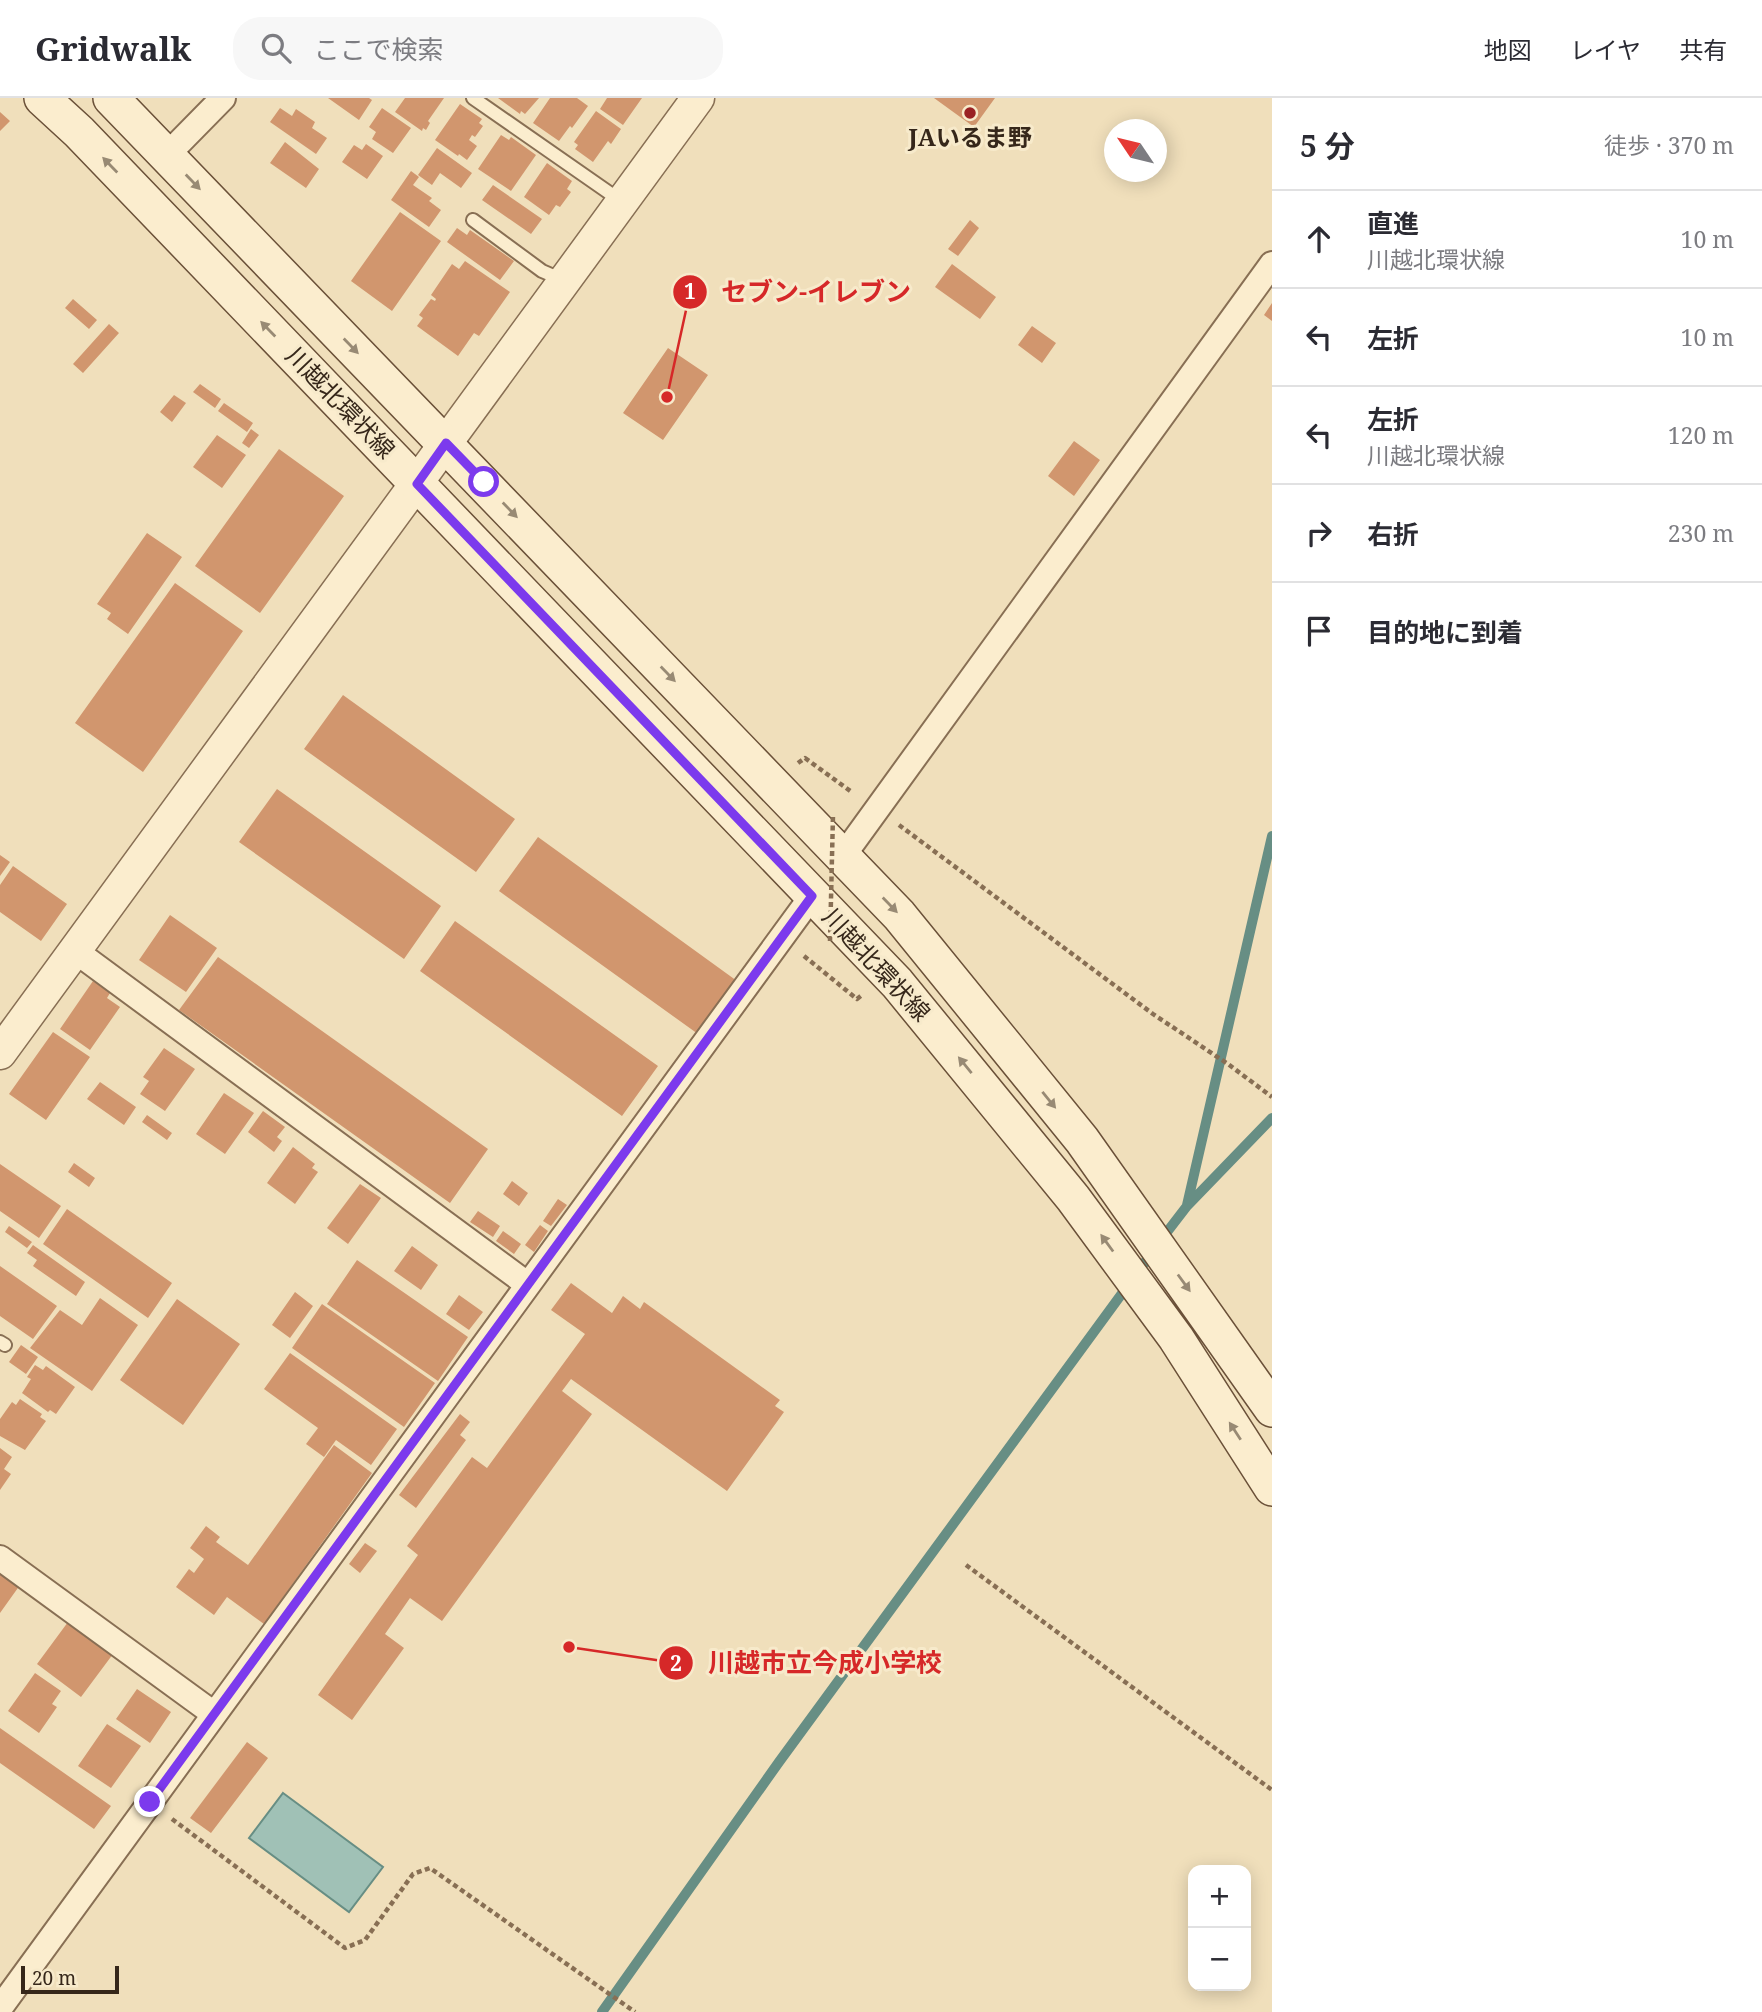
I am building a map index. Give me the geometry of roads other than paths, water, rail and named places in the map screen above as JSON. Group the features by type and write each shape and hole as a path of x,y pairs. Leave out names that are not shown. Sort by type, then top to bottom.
{"main road":[{"name":"川越北環状線","path":"42,98 79,132 897,983 1073,1198 1176,1338 1272,1488"},
{"name":"川越北環状線","path":"111,98 899,915 1082,1140 1272,1409"}],"street":[{"path":"167,155 223,98"},
{"path":"0,1053 695,99"},
{"path":"843,856 868,803 1272,264"},
{"path":"0,2008 812,896"},
{"path":"74,950 527,1284"},
{"path":"0,1558 214,1714"}],"lane":[{"path":"473,98 621,201"},
{"path":"473,220 542,271 563,280"}],"water":[{"path":"283,1793 383,1867 349,1912 249,1838"}],"waterway":[{"path":"1187,1205 1272,836"},
{"path":"602,2012 779,1762 1167,1232 1187,1206 1272,1118"}],"place":[{"name":"JAいるま野","path":"970,113"},
{"name":"セブン-イレブン","path":"667,397"},
{"name":"川越市立今成小学校","path":"569,1647"}]}
